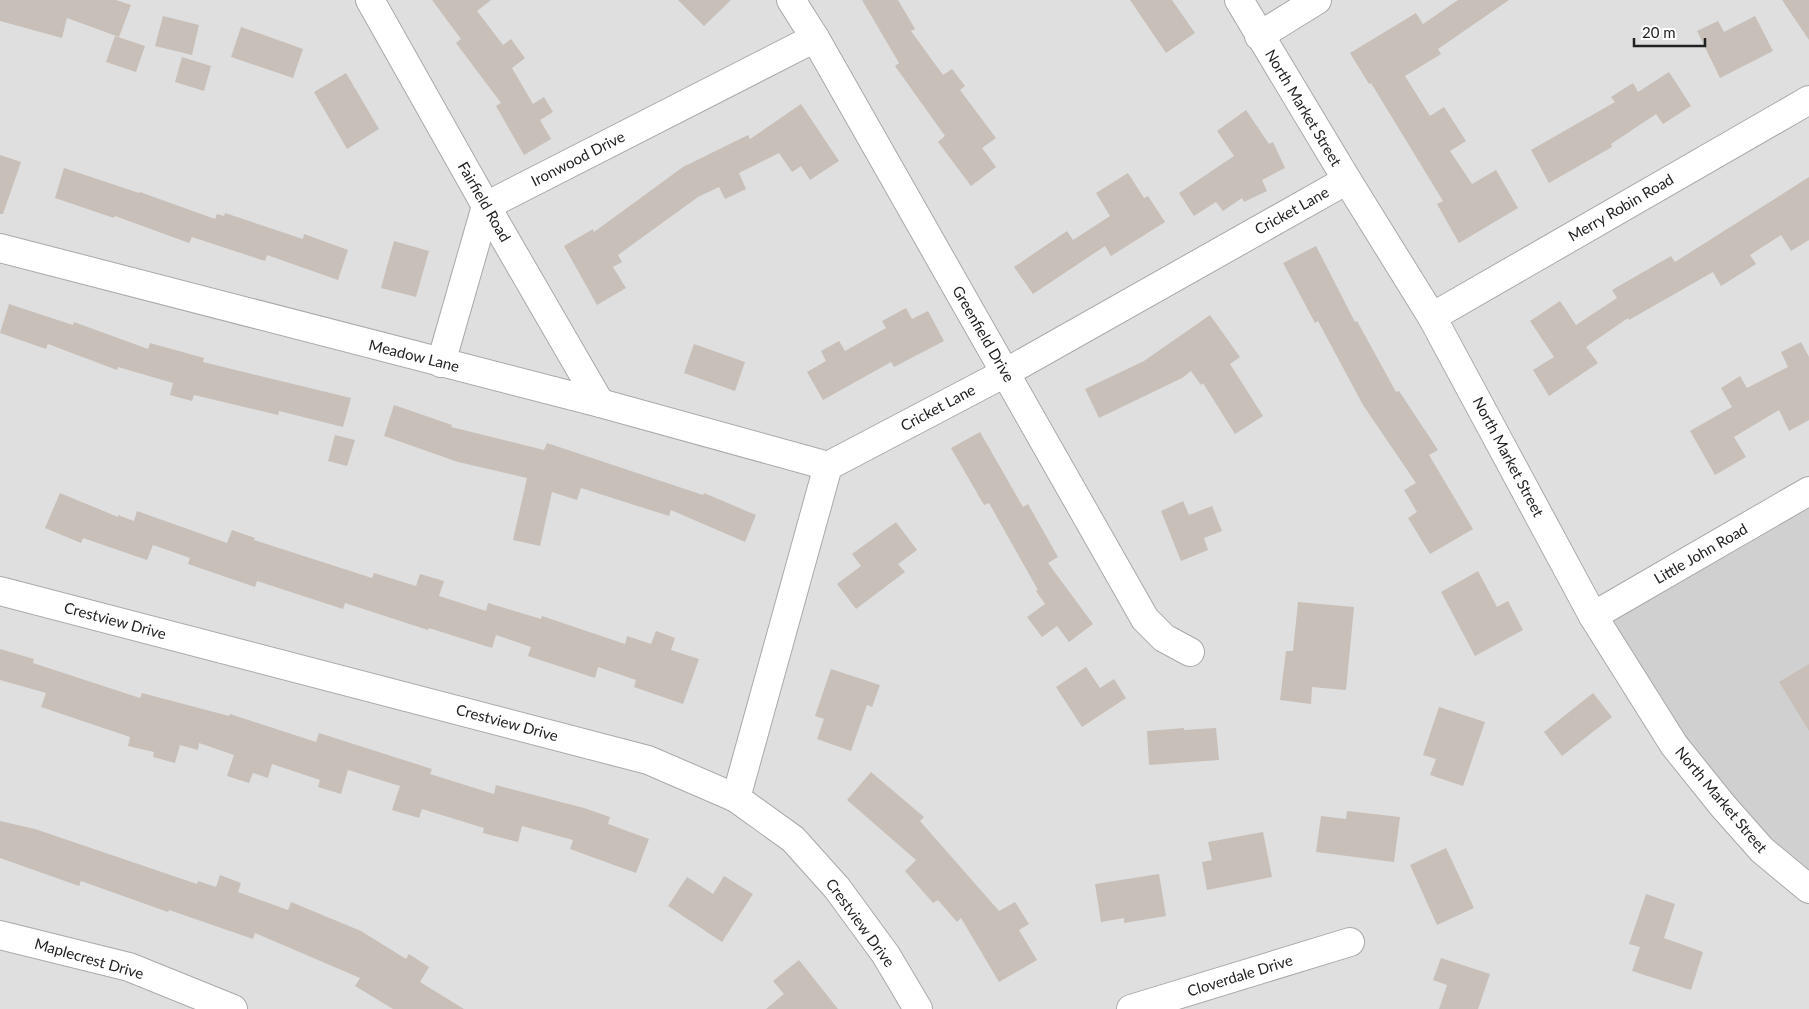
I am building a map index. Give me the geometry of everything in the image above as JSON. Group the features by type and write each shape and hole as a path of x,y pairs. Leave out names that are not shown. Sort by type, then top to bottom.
{"street":[{"name":"Fairfield Road","path":"370,0 600,403"},
{"name":"Greenfield Drive","path":"792,0 1145,619 1164,638 1190,652"},
{"name":"North Market Street","path":"1239,0 1259,36 1432,317 1594,616 1674,745 1723,806 1762,850 1809,889"},
{"path":"1259,36 1317,0"},
{"name":"Ironwood Drive","path":"486,206 815,38"},
{"name":"Merry Robin Road","path":"1432,317 1809,100"},
{"name":"Cricket Lane","path":"828,466 1005,373 1347,180"},
{"path":"441,363 486,206"},
{"name":"Meadow Lane","path":"0,248 600,403 828,466"},
{"path":"736,798 828,466"},
{"name":"Little John Road","path":"1594,616 1809,492"},
{"name":"Crestview Drive","path":"0,591 648,760 736,798 793,839 837,888 886,955 918,1009"},
{"name":"Maplecrest Drive","path":"0,935 129,967 233,1009"},
{"name":"Cloverdale Drive","path":"1131,1009 1350,942"}],"shaded area":[{"path":"0,0 1809,0 1809,1009 0,1009"},
{"path":"1809,491 1809,889 1762,850 1593,616"}],"building":[{"path":"0,0 116,0 131,5 119,37 67,18 62,38 0,21"},
{"path":"432,0 491,0 477,11 503,45 511,39 525,58 512,68 533,104 544,97 553,112 540,120 551,139 524,155 496,106 501,103 456,43 461,39"},
{"path":"678,0 731,0 704,26"},
{"path":"862,0 898,0 915,29 911,31 943,75 952,69 965,86 960,90 996,138 982,148 996,167 971,186 938,142 945,136 895,66 899,63"},
{"path":"1130,0 1172,0 1195,33 1166,53"},
{"path":"1458,0 1509,0 1438,49 1441,54 1405,76 1430,116 1444,107 1466,141 1450,151 1472,184 1496,170 1518,208 1459,243 1437,204 1443,201 1371,83 1369,84 1350,53 1416,13 1423,24"},
{"path":"1782,0 1809,0 1809,40"},
{"path":"163,16 199,25 192,55 155,46"},
{"path":"1755,16 1773,51 1720,78 1697,31 1718,21 1724,32"},
{"path":"241,27 303,49 293,78 231,57"},
{"path":"115,36 145,46 136,72 106,62"},
{"path":"182,57 211,66 204,91 175,82"},
{"path":"1669,72 1691,106 1663,124 1656,114 1611,144 1612,147 1549,183 1531,150 1615,102 1611,97 1633,83 1638,92"},
{"path":"346,73 379,129 347,149 314,92"},
{"path":"801,104 839,161 810,180 801,166 792,172 779,153 739,173 746,189 725,199 719,187 698,197 618,255 622,262 613,267 626,288 597,305 564,246 593,229 594,232 683,167 748,135 750,139"},
{"path":"1246,110 1269,144 1273,142 1285,168 1262,180 1267,191 1244,202 1242,198 1223,211 1216,202 1194,216 1179,193 1234,156 1217,131"},
{"path":"0,155 21,162 3,214 0,214"},
{"path":"64,168 140,192 215,219 217,214 224,216 225,213 303,239 304,234 348,250 338,280 267,255 265,261 192,237 189,243 115,216 114,218 55,198"},
{"path":"1128,173 1144,198 1148,196 1165,222 1111,256 1105,246 1033,294 1014,267 1067,231 1073,240 1110,216 1096,193"},
{"path":"1809,177 1809,240 1791,251 1781,235 1750,255 1756,264 1721,286 1713,272 1629,320 1628,318 1586,347 1598,363 1549,396 1533,370 1554,357 1530,321 1560,301 1576,325 1617,298 1612,290 1671,256 1675,262"},
{"path":"394,241 429,251 416,297 381,288"},
{"path":"1316,246 1355,322 1357,321 1396,392 1399,391 1438,450 1429,455 1473,529 1430,554 1408,518 1417,512 1404,490 1416,483 1363,405 1318,321 1315,323 1283,263"},
{"path":"9,304 73,325 74,322 148,349 150,343 204,358 203,362 351,398 343,427 279,411 278,415 194,395 192,401 170,395 173,383 118,367 117,370 48,344 46,349 0,333"},
{"path":"906,308 912,319 928,311 944,341 894,367 891,362 823,400 807,372 826,361 821,351 839,341 845,351 886,328 882,321"},
{"path":"1210,315 1240,357 1230,364 1263,416 1235,434 1203,383 1201,385 1191,371 1182,378 1099,418 1085,389 1144,361"},
{"path":"1801,342 1809,357 1809,420 1789,431 1779,410 1734,437 1746,457 1715,475 1690,431 1732,407 1721,388 1740,376 1747,388 1788,367 1781,352"},
{"path":"694,344 745,362 735,391 684,373"},
{"path":"394,405 452,425 451,427 544,450 547,443 703,495 704,493 756,515 745,542 671,510 669,516 581,488 577,500 552,492 540,546 513,540 527,478 458,462 384,436"},
{"path":"980,432 1023,507 1028,504 1058,557 1048,563 1093,624 1069,642 1057,626 1042,637 1027,617 1045,604 1036,591 1038,590 989,503 984,505 951,448"},
{"path":"335,435 355,440 347,466 328,461"},
{"path":"60,493 118,517 118,515 134,521 137,511 227,543 232,530 255,538 254,540 372,578 374,573 416,586 420,574 444,581 439,596 486,611 488,603 541,619 542,616 625,644 627,636 651,644 656,631 675,638 671,650 699,659 683,704 634,687 636,680 598,667 595,678 528,656 531,647 496,635 492,648 429,628 428,630 345,603 343,609 257,581 255,587 188,564 190,558 153,545 147,560 83,538 81,543 45,528"},
{"path":"1183,501 1189,515 1212,506 1222,531 1204,538 1208,550 1181,561 1161,511"},
{"path":"896,522 917,550 898,564 905,572 856,609 837,584 861,566 852,554"},
{"path":"1478,571 1497,607 1508,601 1523,630 1475,656 1441,592"},
{"path":"1298,602 1354,607 1346,690 1312,687 1311,704 1280,700 1286,651 1293,651"},
{"path":"0,649 34,659 33,663 140,698 142,693 229,716 230,714 316,742 319,733 432,769 430,774 494,794 496,785 584,808 610,817 608,824 649,839 636,873 570,849 573,840 522,826 518,842 483,833 484,828 422,809 419,818 392,810 400,786 348,770 341,794 318,787 320,780 272,764 268,778 253,773 249,783 227,776 234,755 199,743 198,750 180,745 175,763 153,757 154,752 128,746 130,737 41,707 46,693 0,680"},
{"path":"1809,664 1809,731 1779,682"},
{"path":"1086,667 1100,688 1114,679 1126,698 1082,727 1056,687"},
{"path":"831,669 880,685 872,707 867,705 851,751 817,739 824,719 815,716"},
{"path":"1593,693 1612,717 1562,756 1544,732"},
{"path":"1439,707 1485,722 1463,786 1430,775 1436,759 1423,755"},
{"path":"1184,728 1184,730 1216,728 1219,760 1149,765 1147,731"},
{"path":"871,772 924,817 920,821 999,911 1015,902 1029,924 1019,930 1037,960 999,982 961,918 957,922 938,900 933,903 905,871 916,860 847,800"},
{"path":"1347,811 1400,817 1394,862 1316,852 1321,816 1346,819"},
{"path":"0,821 35,829 197,884 198,881 216,887 220,875 241,883 238,892 288,910 291,902 361,931 406,959 409,954 429,967 420,982 464,1009 393,1009 355,986 360,978 255,933 253,939 169,910 168,912 81,881 79,886 0,858"},
{"path":"1263,832 1272,877 1207,890 1202,862 1212,860 1208,842"},
{"path":"1446,848 1474,908 1437,925 1410,865"},
{"path":"1159,874 1166,916 1124,923 1124,918 1101,922 1095,884"},
{"path":"724,876 753,894 722,942 668,906 687,877 713,894"},
{"path":"1646,894 1675,904 1664,938 1703,952 1691,990 1632,971 1640,947 1629,944"},
{"path":"1441,958 1490,974 1478,1009 1439,1009 1447,985 1433,980"},
{"path":"799,960 838,1009 766,1009 784,994 773,981"}]}
